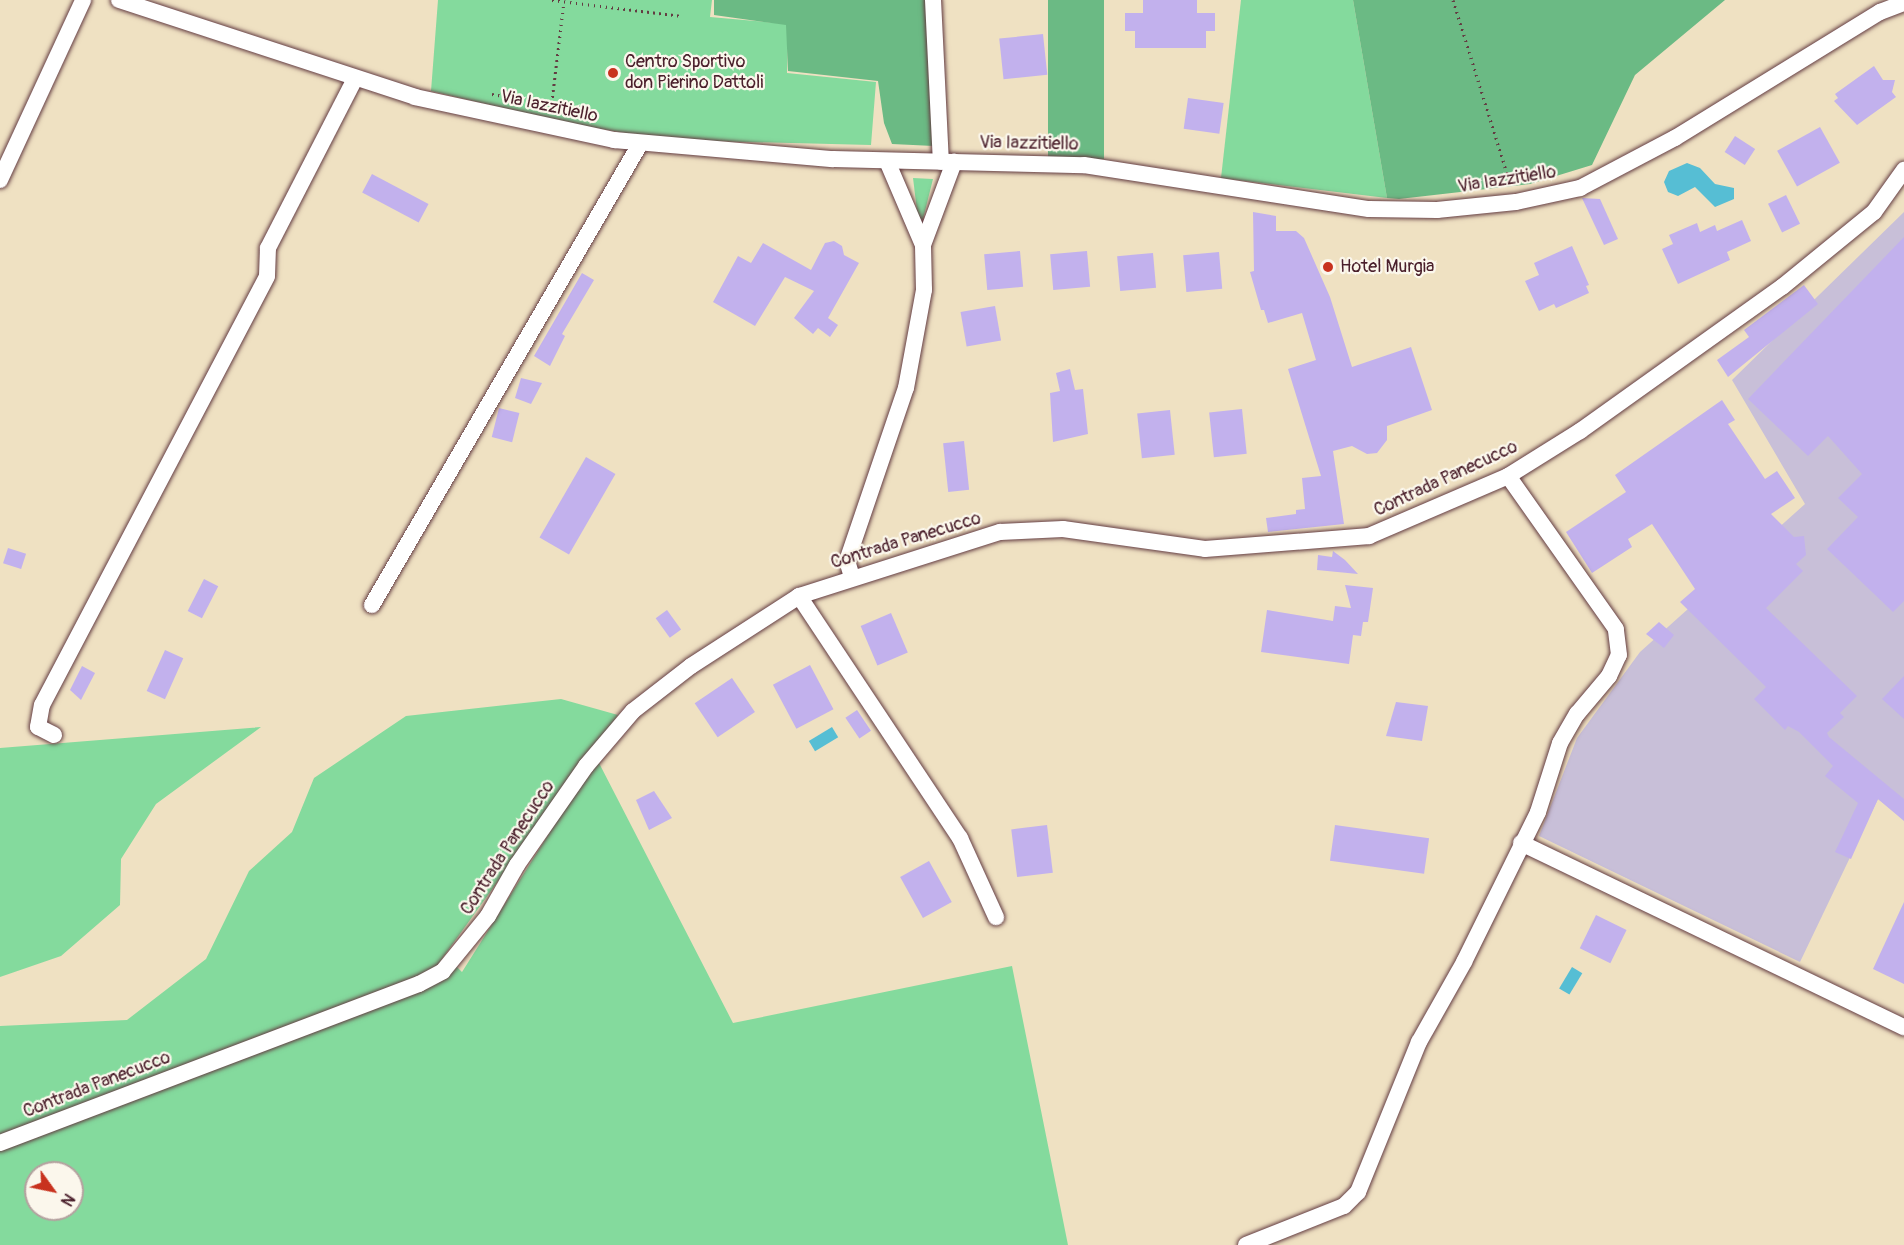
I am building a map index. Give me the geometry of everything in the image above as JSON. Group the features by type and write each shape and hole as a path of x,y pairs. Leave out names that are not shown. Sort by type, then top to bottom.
{"street":[{"path":"0,180 83,0"},
{"name":"Via Iazzitiello","path":"119,0 355,79 500,116 640,144 887,160 1084,165 1369,209 1437,210 1516,202 1580,188 1675,138 1880,12 1904,3"},
{"path":"852,577 848,561 906,388 924,290 923,245 947,162 933,0"},
{"path":"54,735 38,727 42,705 267,276 268,248 355,79"},
{"path":"372,605 640,144"},
{"path":"887,160 923,245"},
{"name":"Contrada Panecucco","path":"0,1143 419,984 443,971 479,929 517,865 586,766 633,711 699,660 799,596 852,577 1000,532 1063,529 1205,549 1369,536 1509,476 1688,357 1782,287 1874,212 1904,170"},
{"path":"1246,1245 1344,1206 1358,1192 1419,1042 1464,962 1538,812 1560,744 1577,714 1609,676 1619,655 1616,629 1509,476"},
{"path":"799,596 960,838 996,917"},
{"path":"1521,843 1904,1027"}],"path":[{"path":"552,0 682,16"},
{"path":"1453,0 1489,104 1516,202"},
{"path":"550,111 564,2"},
{"path":"481,92 537,102"}],"shaded area":[{"path":"1904,212 1904,820 1878,799 1800,962 1539,836 1577,738 1640,652 1805,504 1732,380"}],"green space":[{"name":"Centro Sportivo don Pierino Dattoli","path":"438,0 712,0 710,17 788,24 787,73 876,82 871,145 666,140 566,123 431,91"},
{"path":"714,0 927,0 934,146 892,144 884,123 878,81 788,71 786,25 714,15"},
{"path":"1048,0 1104,0 1104,159 1048,159"},
{"path":"1241,0 1353,0 1387,198 1221,178"},
{"path":"1353,0 1725,0 1635,75 1592,165 1530,184 1399,199 1387,198"},
{"path":"913,178 933,179 923,219 918,219"},
{"path":"561,699 618,715 431,974 0,1137 0,1026 127,1020 206,959 249,871 292,832 314,778 406,716"},
{"path":"261,727 156,804 121,859 120,905 61,956 0,977 0,748"},
{"path":"599,763 733,1023 1012,966 1068,1245 0,1245 0,1148 456,966 462,972 572,797"}],"water":[{"path":"1687,163 1700,168 1715,184 1734,188 1734,199 1715,207 1695,187 1678,196 1668,192 1664,182 1669,171"},
{"path":"832,727 838,737 815,751 809,741"},
{"path":"1572,967 1582,973 1569,995 1559,988"}],"building":[{"path":"1143,0 1197,0 1197,13 1215,13 1215,31 1206,31 1206,48 1135,48 1135,31 1125,31 1125,13 1143,13"},
{"path":"1043,34 1047,75 1004,79 999,39"},
{"path":"1874,66 1883,80 1895,80 1892,92 1896,97 1857,125 1834,101 1838,98 1835,94"},
{"path":"1188,98 1224,103 1219,134 1184,129"},
{"path":"1820,127 1840,163 1797,187 1777,151"},
{"path":"1735,136 1755,149 1745,165 1725,152"},
{"path":"372,174 429,204 419,223 362,193"},
{"path":"1786,195 1800,224 1782,233 1768,204"},
{"path":"1582,198 1600,199 1618,239 1604,245"},
{"path":"1253,212 1276,216 1276,231 1296,231 1304,238 1330,297 1352,367 1411,347 1432,410 1387,426 1387,440 1377,453 1367,454 1352,446 1333,451 1344,524 1268,532 1266,518 1296,514 1296,510 1305,509 1302,478 1321,476 1288,369 1316,360 1302,313 1268,323 1264,310 1261,310 1250,272 1254,271"},
{"path":"1742,220 1751,241 1727,252 1730,260 1678,284 1662,249 1673,244 1669,235 1697,223 1700,232 1715,225 1717,231"},
{"path":"1904,237 1904,601 1893,612 1827,549 1858,517 1838,498 1862,474 1828,436 1808,456 1748,399"},
{"path":"834,241 842,246 844,255 859,263 828,318 838,325 830,337 818,328 813,334 794,318 814,291 785,277 755,326 713,302 738,256 751,263 763,243 811,270 825,243"},
{"path":"1572,246 1589,285 1586,286 1589,293 1556,308 1554,304 1539,311 1525,281 1539,275 1534,263"},
{"path":"1020,251 1023,287 987,290 984,254"},
{"path":"1087,251 1090,287 1053,290 1050,254"},
{"path":"1219,252 1222,289 1186,292 1183,255"},
{"path":"1153,253 1156,288 1120,291 1117,256"},
{"path":"582,273 594,280 562,334 565,336 550,366 534,356"},
{"path":"1804,285 1818,304 1728,377 1717,360 1749,337 1744,330"},
{"path":"995,306 1001,340 967,347 961,312"},
{"path":"1070,369 1075,390 1083,389 1088,434 1053,442 1050,393 1060,391 1056,373"},
{"path":"521,378 542,383 531,404 515,398"},
{"path":"1722,400 1735,420 1728,424 1765,479 1777,471 1795,498 1771,514 1794,537 1804,536 1806,555 1796,564 1803,571 1766,608 1857,696 1840,713 1844,717 1827,733 1829,737 1904,799 1904,821 1878,799 1851,859 1835,852 1858,803 1825,776 1833,766 1799,732 1788,726 1785,730 1754,699 1766,687 1680,602 1695,589 1652,524 1628,539 1632,547 1592,573 1566,532 1626,492 1615,475"},
{"path":"499,408 519,413 512,442 492,437"},
{"path":"1242,409 1247,454 1214,457 1209,412"},
{"path":"1170,410 1175,455 1142,458 1137,413"},
{"path":"964,441 969,490 948,492 943,443"},
{"path":"586,457 615,474 569,555 540,538"},
{"path":"8,548 26,554 21,569 3,563"},
{"path":"1333,551 1358,574 1317,570 1318,555 1332,557"},
{"path":"204,579 218,586 202,618 188,611"},
{"path":"1345,585 1373,588 1368,622 1363,622 1361,636 1353,635 1349,664 1261,652 1267,610 1333,621 1335,606 1351,608"},
{"path":"667,610 681,629 670,638 656,618"},
{"path":"891,613 908,653 877,665 861,626"},
{"path":"1659,622 1674,635 1664,648 1646,634"},
{"path":"165,650 183,658 165,699 147,691"},
{"path":"810,665 833,709 796,729 773,685"},
{"path":"82,666 95,673 81,700 70,690"},
{"path":"1904,676 1904,719 1882,699"},
{"path":"732,678 755,712 718,737 695,703"},
{"path":"1396,702 1428,706 1422,741 1386,736"},
{"path":"857,710 871,731 859,739 845,718"},
{"path":"654,791 672,818 649,830 636,800"},
{"path":"1047,825 1053,873 1017,877 1011,829"},
{"path":"1335,825 1429,838 1424,874 1330,861"},
{"path":"929,861 952,902 923,918 900,877"},
{"path":"1904,902 1904,984 1873,969"},
{"path":"1596,915 1627,930 1610,963 1580,948"}],"place":[{"name":"Centro Sportivo don Pierino Dattoli","path":"613,73"},
{"name":"Hotel Murgia","path":"1328,267"}]}
